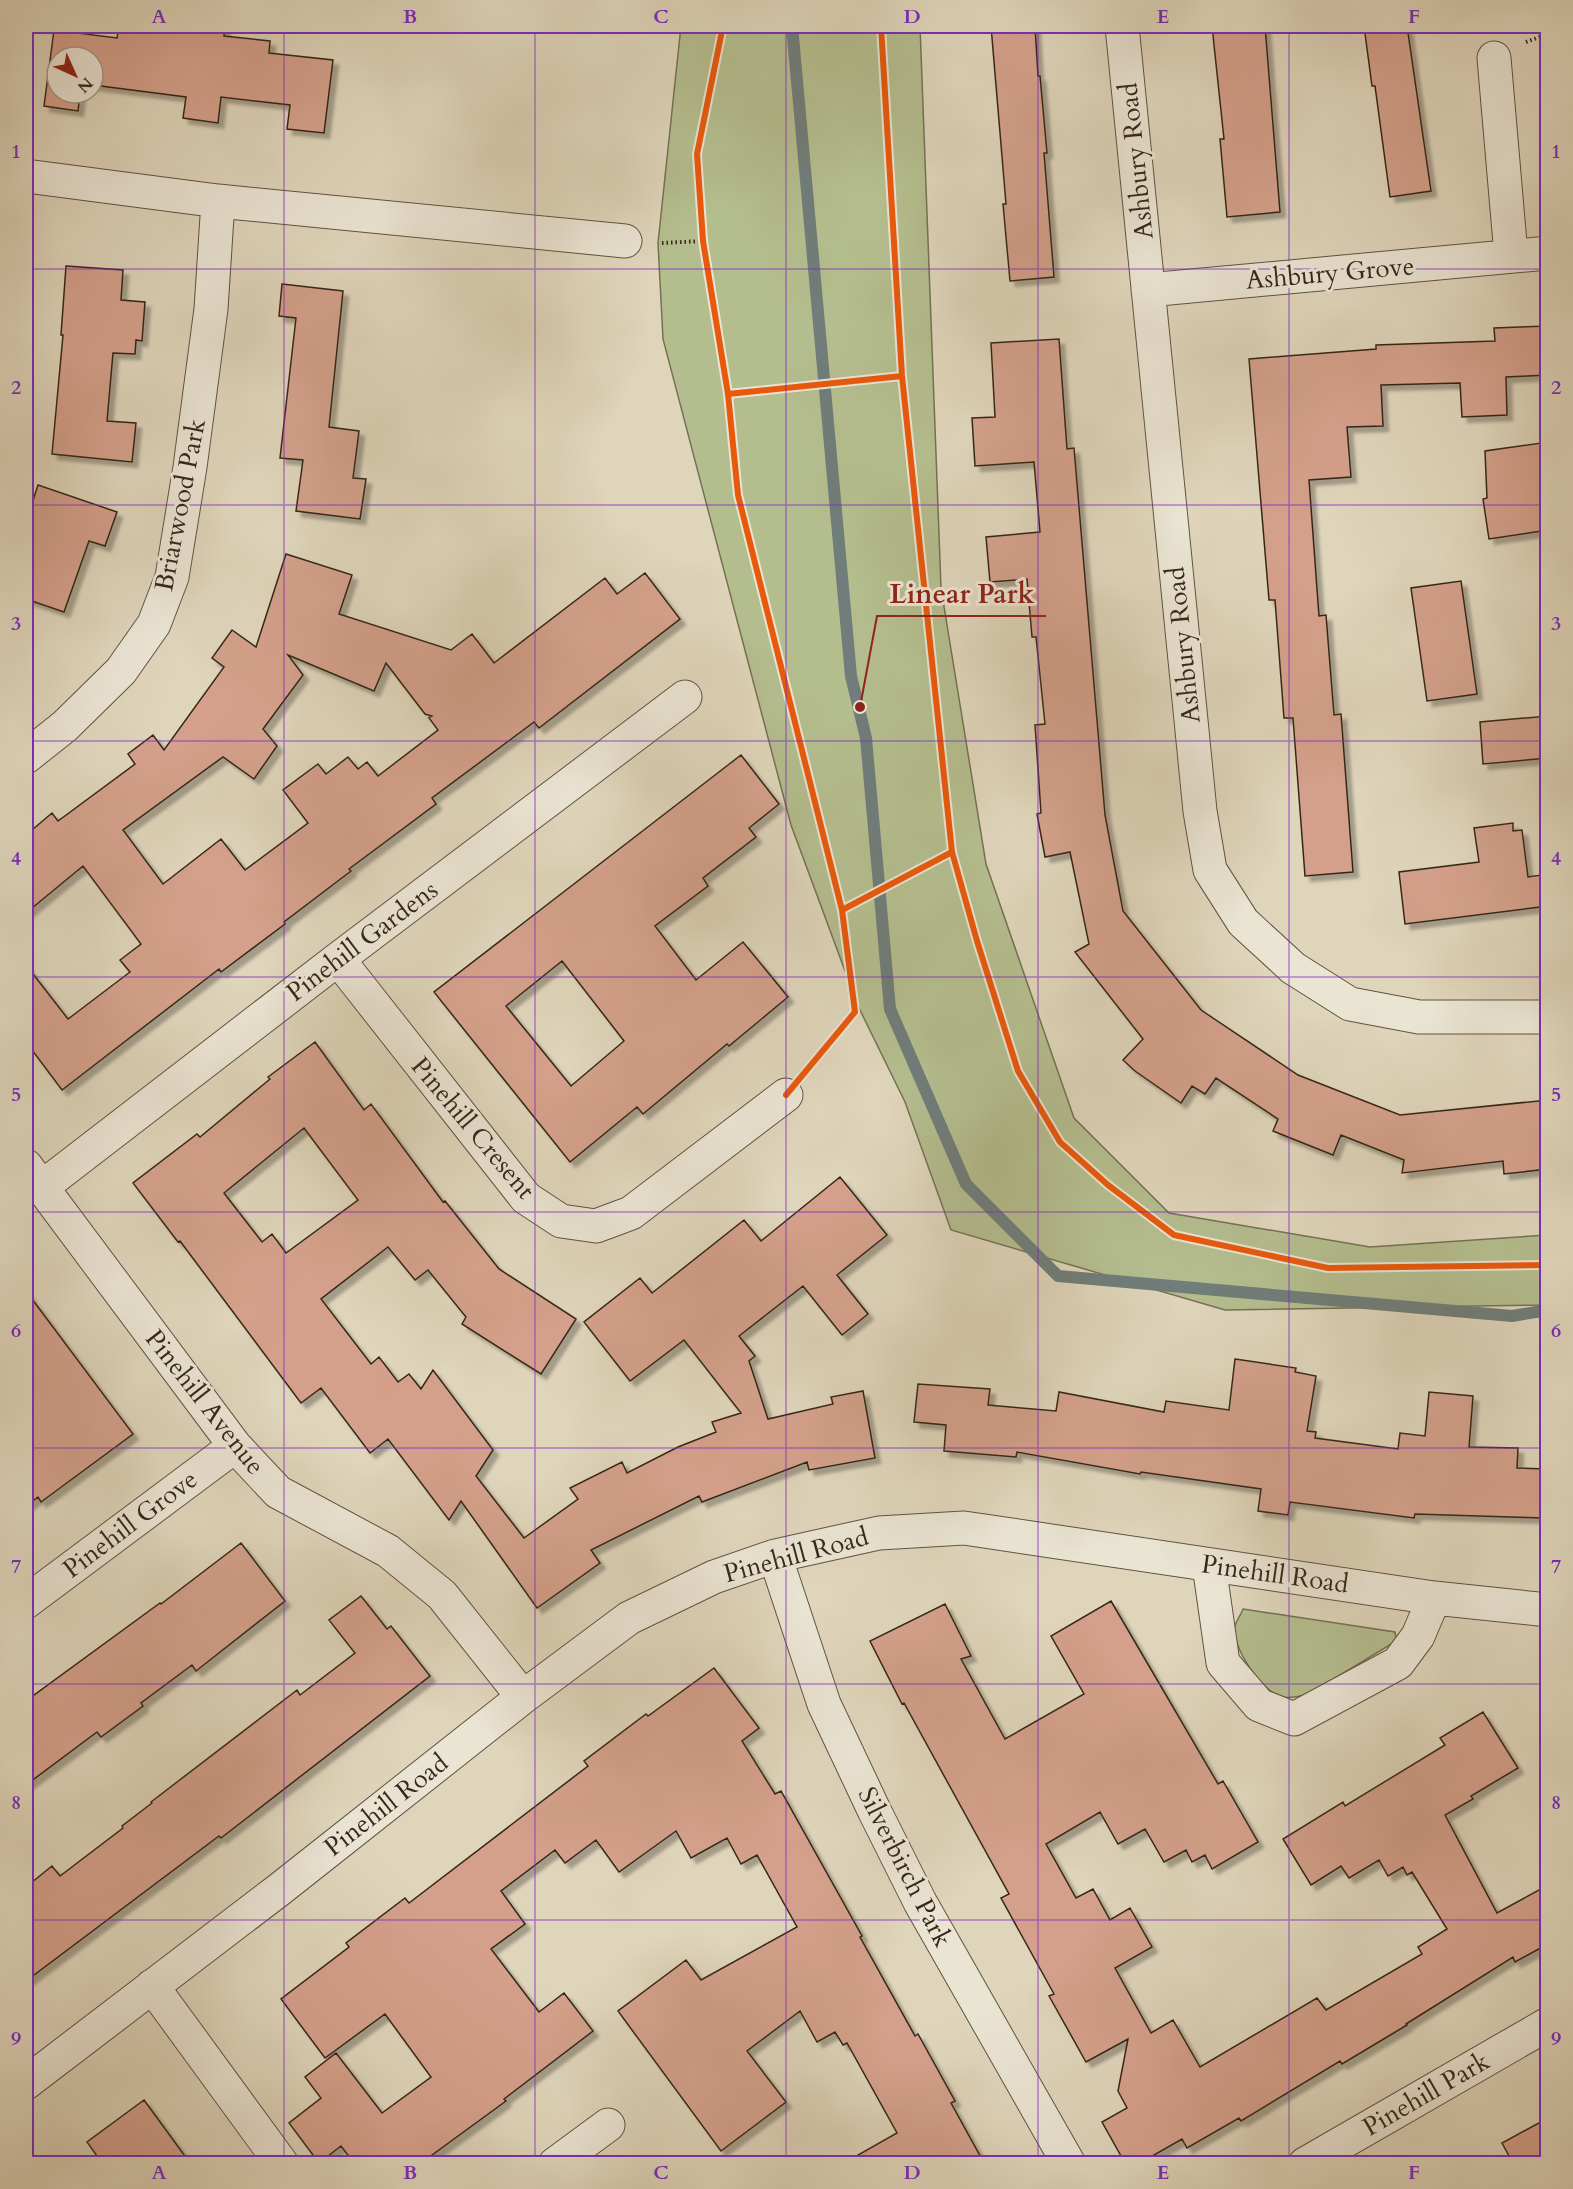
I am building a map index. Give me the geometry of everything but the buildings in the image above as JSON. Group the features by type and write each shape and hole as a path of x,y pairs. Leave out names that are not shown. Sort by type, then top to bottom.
{"street":[{"name":"Ashbury Road","path":"1122,26 1200,811 1210,870 1243,922 1293,968 1350,1004 1419,1017 1548,1017"},
{"path":"1494,58 1511,255"},
{"path":"26,176 218,201 625,241"},
{"name":"Briarwood Park","path":"26,757 65,726 121,671 154,624 172,577 190,467 209,320 218,201"},
{"name":"Ashbury Grove","path":"1148,290 1511,255 1548,254"},
{"name":"Pinehill Gardens","path":"34,1176 338,959 685,697"},
{"name":"Pinehill Cresent","path":"338,959 526,1198 561,1221 596,1226 631,1213 786,1095"},
{"name":"Pinehill Avenue","path":"34,1176 235,1446 278,1492 388,1551 442,1595 523,1697"},
{"name":"Pinehill Grove","path":"26,1602 235,1446"},
{"name":"Pinehill Road","path":"26,2083 280,1889 523,1697 629,1618 714,1577 775,1556 879,1533 964,1528 1434,1598 1548,1610"},
{"name":"Silverbirch Park","path":"775,1556 824,1704 874,1810 920,1902 1069,2163"},
{"path":"1209,1564 1223,1663 1259,1705 1294,1719 1398,1663 1418,1636 1434,1598"},
{"path":"152,1986 282,2163"},
{"name":"Pinehill Park","path":"1305,2163 1548,2024"},
{"path":"555,2163 608,2125"}],"path":[{"path":"702,230 705,253"}],"green space":[{"path":"681,26 920,26 941,588 986,864 1074,1118 1169,1213 1370,1247 1547,1235 1547,1305 1225,1310 951,1230 905,1102 858,1006 791,825 663,339 658,243"},
{"path":"1243,1609 1395,1632 1396,1637 1393,1643 1309,1694 1282,1697 1257,1678 1238,1645 1235,1626"}],"waterway":[{"path":"792,26 851,676 866,738 890,1009 966,1184 1058,1276 1512,1316 1548,1310"}],"cycle path":[{"path":"723,26 697,154 703,241 728,394 738,495 842,910 855,1012 786,1095"},
{"path":"881,26 902,376 952,852 1018,1071 1060,1142 1108,1185 1174,1235 1328,1268 1548,1265"},
{"path":"728,394 902,376"},
{"path":"842,910 952,852"}],"place":[{"name":"Linear Park","path":"860,707"}]}
